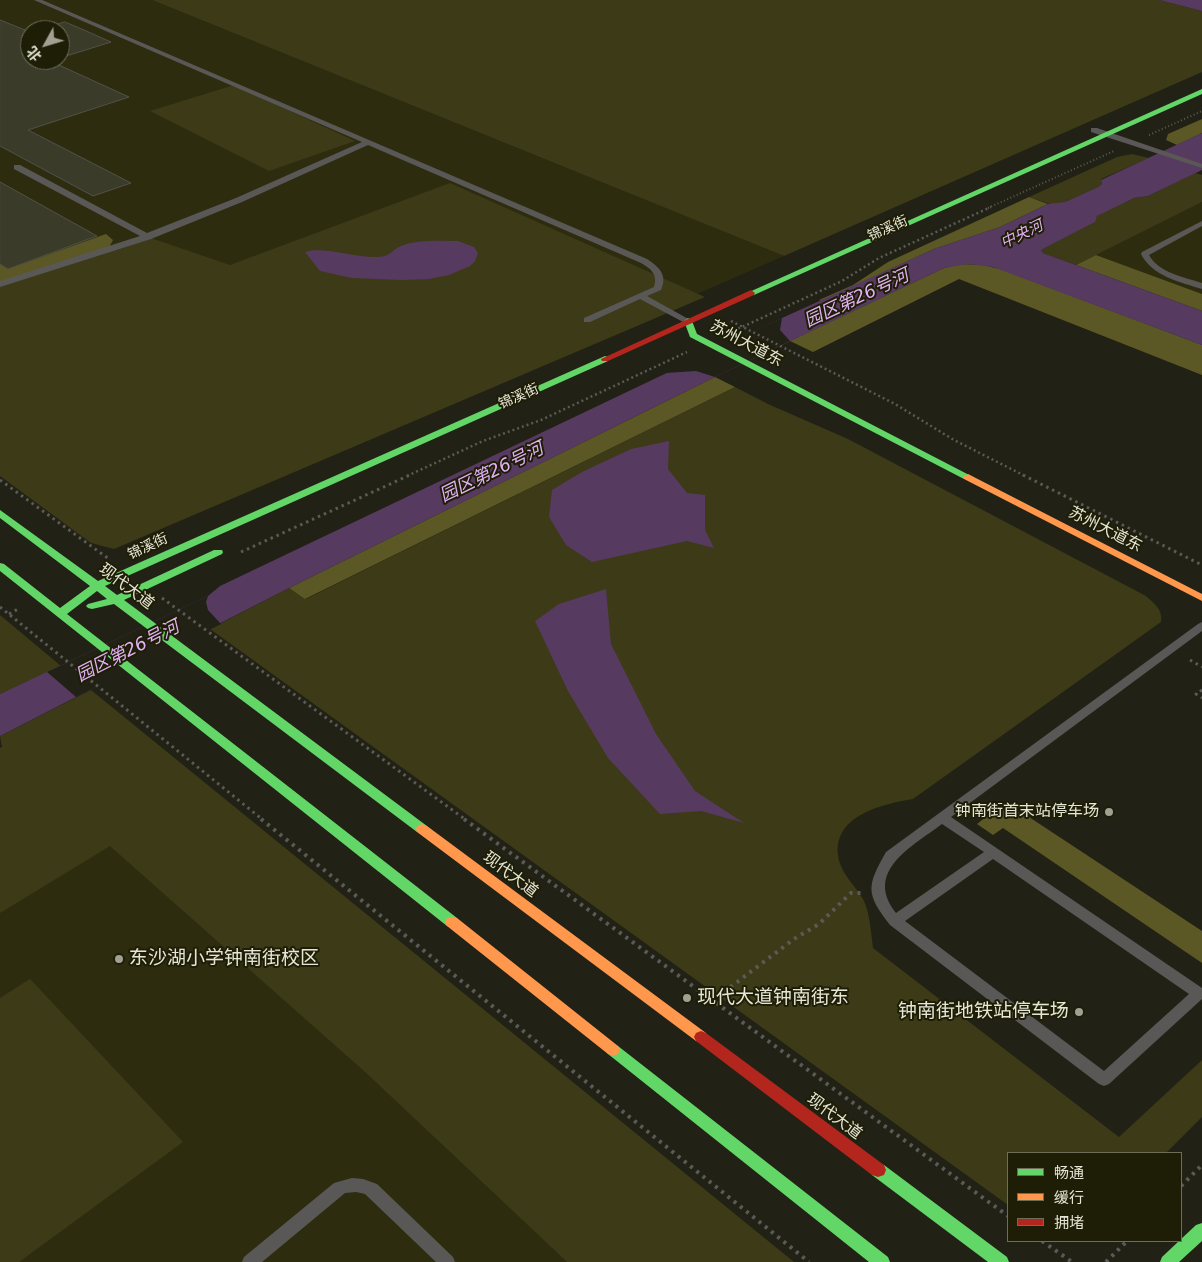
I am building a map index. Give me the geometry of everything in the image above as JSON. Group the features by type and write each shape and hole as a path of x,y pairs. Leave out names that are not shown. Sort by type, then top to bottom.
{"main road":[{"name":"锦溪街","path":"61,613 97,586 127,572 688,321 1100,132 1202,91"},
{"path":"984,202 1126,142 1202,104"},
{"name":"苏州大道东","path":"688,321 711,326 726,334"},
{"name":"苏州大道东","path":"688,321 694,334 713,345 1202,598"},
{"name":"现代大道","path":"0,513 1001,1262"},
{"path":"61,613 115,600 233,550"},
{"path":"0,566 882,1262"},
{"path":"1168,1262 1202,1230"}],"lane":[{"path":"37,0 644,261 659,270 661,278 658,288 586,320"},
{"path":"1100,132 1202,166"},
{"path":"0,284 95,256 148,237 280,183 367,143"},
{"path":"17,167 148,237"},
{"path":"1202,223 1145,254 1147,261 1156,269 1202,286"},
{"path":"641,296 688,321"},
{"path":"942,816 1199,993 1104,1080 895,921 883,906 878,892 878,881 890,855 942,816 1202,626"},
{"path":"895,921 993,852"},
{"path":"250,1262 340,1188 350,1184 361,1184 371,1189 447,1262"}],"path":[{"path":"726,334 842,281 879,258 1126,142 1202,111"},
{"path":"752,332 895,404 954,440 1202,565"},
{"path":"233,550 483,441 541,420 713,345"},
{"path":"0,480 127,572"},
{"path":"146,586 1007,1215"},
{"path":"0,607 99,685 809,1262"},
{"path":"1190,660 1202,667"},
{"path":"1202,690 1196,694 1202,698"},
{"path":"724,992 794,939 819,924 852,893 878,892"},
{"path":"1182,1185 1202,1165"},
{"path":"1043,1242 1072,1262"},
{"path":"1106,1262 1126,1242"}],"shaded area":[{"path":"0,0 152,0 784,256 183,519 0,395"},
{"path":"152,0 1159,0 1202,11 1202,72 784,256"},
{"path":"234,85 355,141 269,171 150,111"},
{"path":"1202,119 1202,133 1177,145 1166,140 1168,134"},
{"path":"1132,154 1149,158 1101,179 1102,184 1098,187 1065,202 1053,205 1029,197 1117,157"},
{"path":"1195,173 1202,175 1202,202 1076,265 1043,253 1041,250 1094,222 1097,216 1105,211 1134,198 1148,196"},
{"path":"450,183 705,297 114,549 91,543 0,476 0,282 148,237 230,265"},
{"path":"1029,197 1048,204 1000,227 934,249 821,301 819,300 853,285 888,262"},
{"path":"1202,202 1202,294 1096,255"},
{"path":"106,234 113,240 107,251 0,283 0,264 8,269"},
{"path":"1096,255 1202,294 1202,311 1076,265"},
{"path":"962,264 983,265 1000,269 1202,345 1202,375 959,279 813,352 790,341 944,268"},
{"path":"715,377 735,387 305,599 289,588"},
{"path":"735,387 768,404 848,439 1146,596 1160,611 1161,622 913,799 875,808 852,821 844,830 839,841 838,855 842,868 865,904 870,923 873,948 1119,1137 1202,1060 1202,1117 1167,1152 1007,1152 1007,1204 210,629 289,588 306,599"},
{"path":"0,615 61,666 0,694"},
{"path":"91,690 794,1262 567,1262 365,1072 110,846 0,913 0,748 2,747 0,736"},
{"name":"东沙湖小学钟南街校区","path":"2,747 365,1072 567,1262 0,1262 0,748"},
{"path":"1000,806 1026,815 1202,931 1202,963 1003,828 993,835 977,824"},
{"path":"30,979 183,1142 19,1262 0,1262 0,998"}],"water":[{"path":"1159,0 1202,0 1202,11"},
{"path":"1202,133 1202,170 1148,196 1134,198 1097,216 1095,222 1041,250 1043,253 1202,311 1202,345 993,267 968,264 944,268 715,377 289,588 0,736 0,694 208,596 220,586 782,318 934,249 1000,227 1048,204 1065,202 1098,187 1102,184 1101,180"},
{"path":"458,241 474,247 478,253 475,261 470,266 449,275 429,279 352,278 320,271 305,252 320,250 366,257 380,257 401,246 415,242"},
{"path":"669,441 668,469 687,493 705,495 705,530 714,548 687,541 592,562 566,545 549,517 552,490 582,472 631,449"},
{"path":"606,589 611,644 656,734 695,791 744,823 701,811 660,814 608,758 568,691 535,621 559,604"}],"pier":[{"path":"782,318 780,330 790,341 715,377 696,371 665,373"},
{"path":"208,596 206,602 208,610 221,624 76,697 47,672"}],"building":[{"path":"0,20 20,28 20,70 70,70 129,97 28,130 131,183 93,196 0,146"},
{"path":"70,24 111,42 70,55"},
{"path":"0,182 97,236 8,269 0,264"}],"traffic: fast":[{"path":"751,293 1202,91"},
{"path":"688,321 693,335 968,477"},
{"path":"61,613 97,586 605,359"},
{"path":"0,513 422,829"},
{"path":"92,606 115,600 218,552"},
{"path":"0,566 452,922"},
{"path":"613,1050 882,1262"},
{"path":"878,1170 1001,1262"},
{"path":"1168,1262 1202,1230"}],"traffic: slow":[{"path":"968,477 1202,598"},
{"path":"422,829 701,1037"},
{"path":"452,922 613,1050"}],"traffic: jam":[{"path":"605,359 751,293"},
{"path":"701,1037 878,1170"}],"place":[{"name":"钟南街首末站停车场","path":"1109,812"},
{"name":"东沙湖小学钟南街校区","path":"119,959"},
{"name":"现代大道钟南街东","path":"687,998"},
{"name":"钟南街地铁站停车场","path":"1079,1012"}],"water label":[{"name":"中央河","path":"1022,235"},
{"name":"园区第26号河","path":"857,299"},
{"name":"园区第26号河","path":"492,473"},
{"name":"园区第26号河","path":"128,652"}]}
